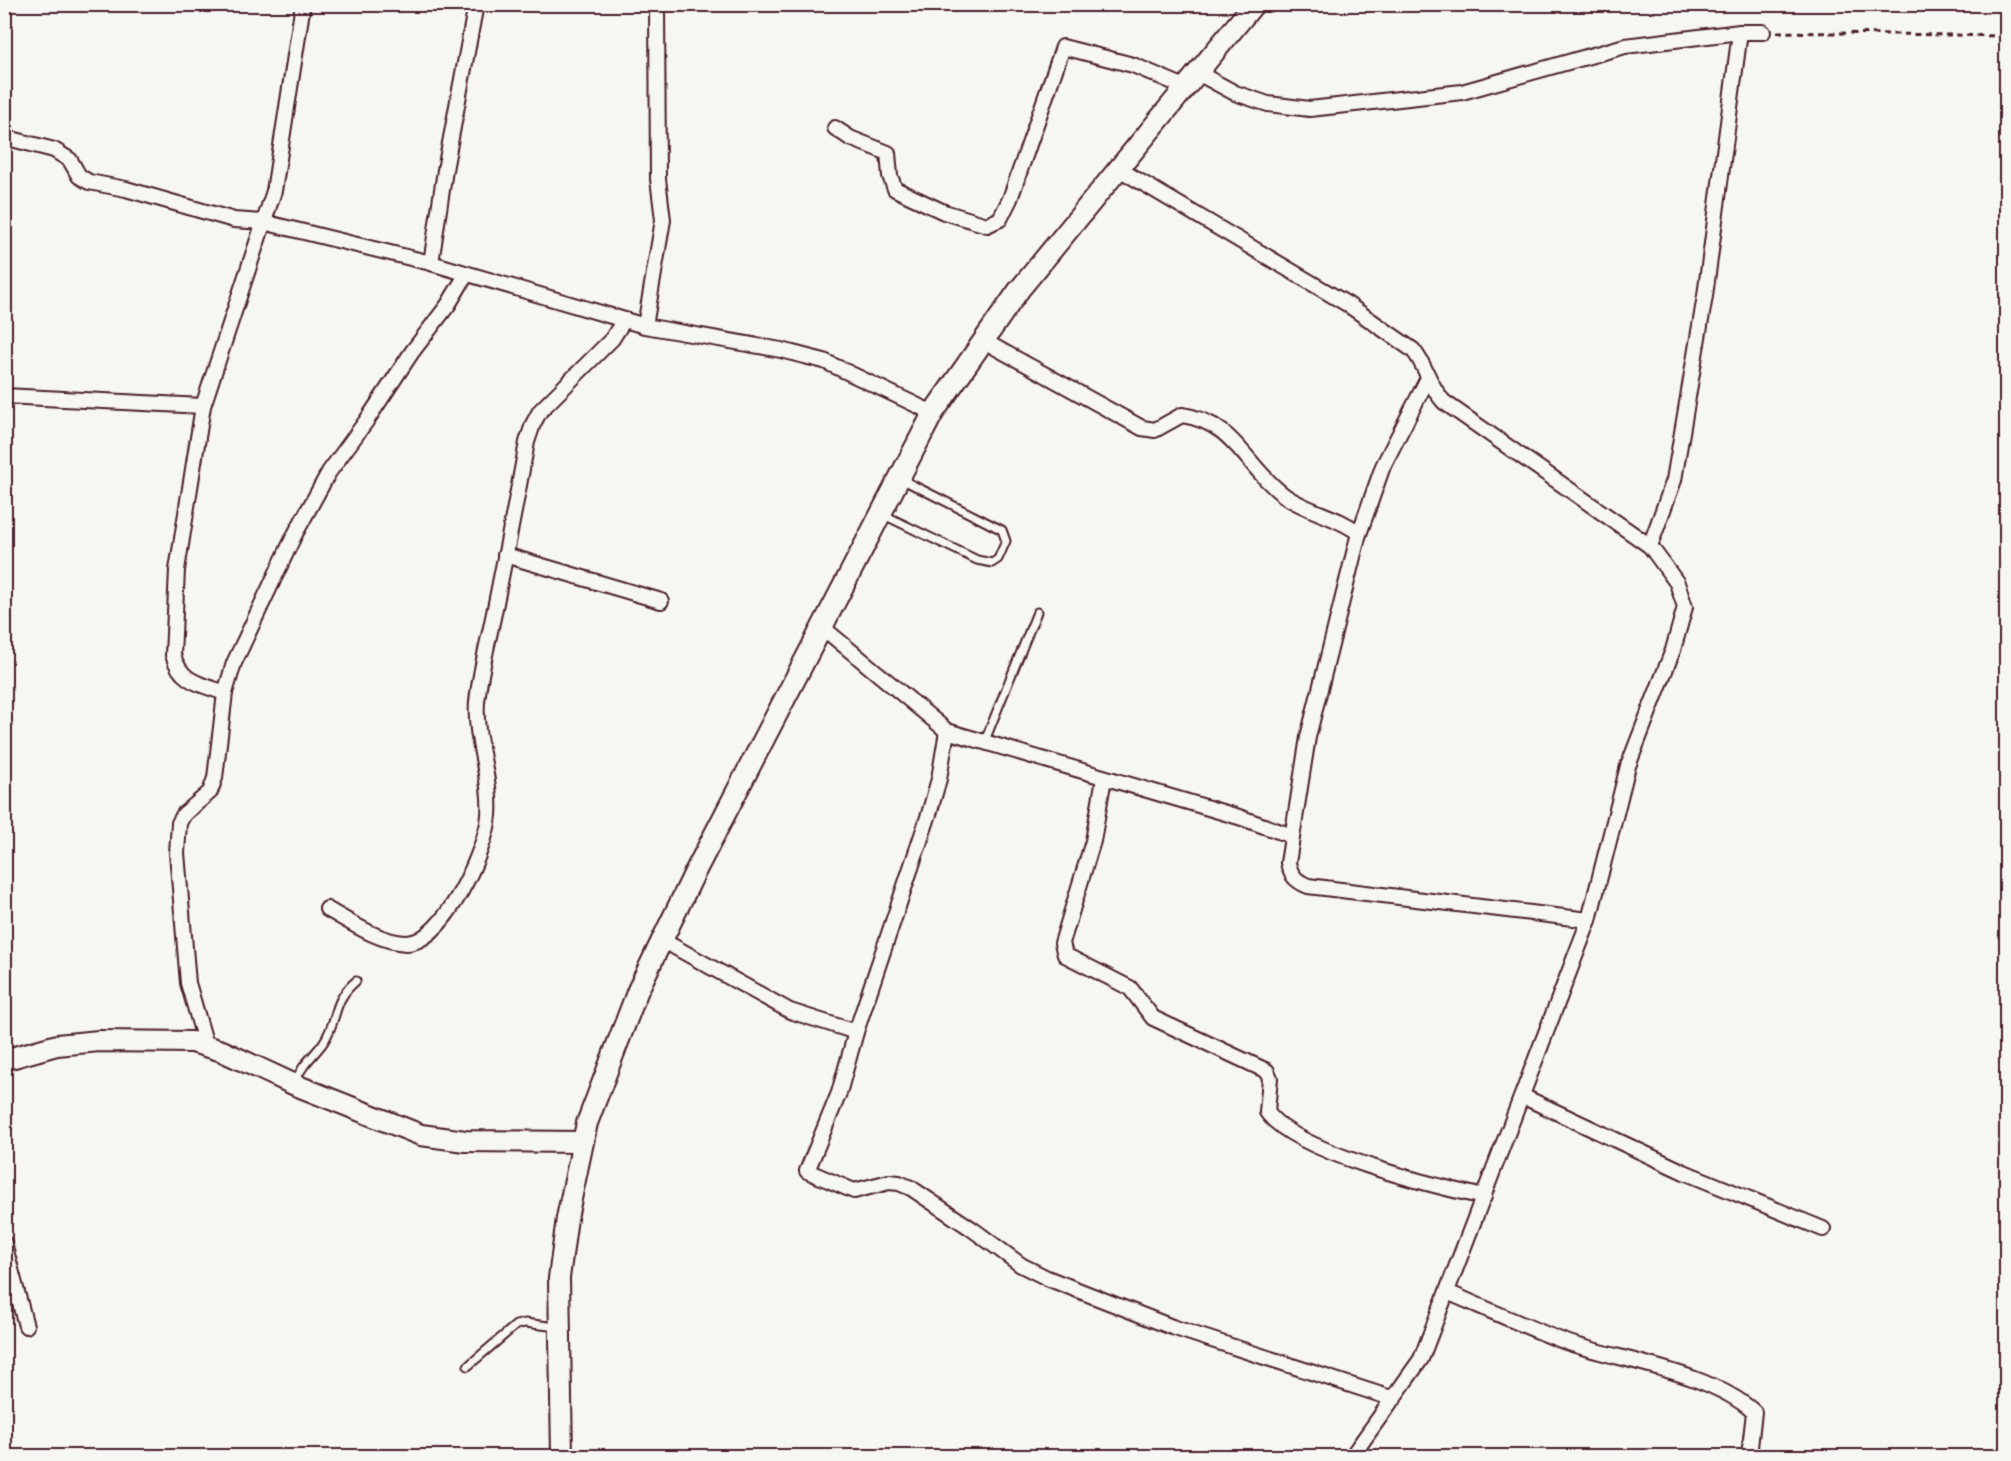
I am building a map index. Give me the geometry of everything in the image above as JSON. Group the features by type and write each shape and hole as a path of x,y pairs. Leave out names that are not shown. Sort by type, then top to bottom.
{"street":[{"path":"225,693 186,678 180,672 174,655 178,561 203,406 264,222 279,168 303,4"},
{"path":"431,263 445,170 476,4"},
{"path":"645,326 663,220 658,179 657,4"},
{"path":"562,1456 560,1278 563,1248 582,1142 615,1048 663,940 933,413 981,340 1019,290 1254,4"},
{"path":"1650,546 1674,480 1704,296 1740,32"},
{"path":"836,128 850,138 888,153 890,176 895,189 944,212 987,225 1000,219 1010,199 1063,47 1133,64 1268,104 1310,109 1462,92 1625,46 1740,32 1763,32"},
{"path":"4,137 54,150 70,160 79,176 89,182 126,189 234,220 264,222 431,263 645,326 782,350 824,361 933,413"},
{"path":"1119,169 1347,304 1413,350 1420,359 1427,380 1444,402 1650,546 1683,595 1682,622 1628,766 1589,920 1484,1197 1421,1359 1352,1456"},
{"path":"206,1045 188,983 177,834 184,814 203,799 215,778 225,693 241,646 294,536 329,472 368,420 412,352 448,305 466,274"},
{"path":"327,909 360,928 386,937 406,943 418,940 430,931 448,909 478,858 486,836 490,813 477,704 533,424 540,411 612,339 624,320"},
{"path":"981,340 1142,428 1155,430 1182,415 1202,419 1219,427 1267,481 1287,497 1335,518 1359,533"},
{"path":"1427,380 1383,466 1359,533 1308,736 1288,863 1290,873 1297,881 1308,886 1589,920"},
{"path":"4,396 203,406"},
{"path":"505,555 662,601"},
{"path":"822,627 946,731 1239,817 1292,836"},
{"path":"946,731 939,779 929,814 856,1032 839,1094 807,1171 854,1191 889,1182 899,1183 911,1188 1040,1275 1172,1327 1394,1399"},
{"path":"1104,778 1093,841 1062,943 1065,955 1130,988 1153,1018 1267,1071 1270,1078 1267,1112 1280,1126 1373,1168 1484,1197"},
{"path":"663,940 790,1011 856,1032"},
{"path":"4,1060 57,1045 99,1041 153,1040 206,1045 293,1084 422,1135 444,1139 582,1142"},
{"path":"1522,1096 1684,1172 1823,1229"},
{"path":"4,1243 26,1326"},
{"path":"1447,1292 1564,1341 1635,1363 1666,1369 1732,1396 1754,1412 1749,1456"}],"lane":[{"path":"880,513 977,561 992,563 998,559 1006,541 1002,530 898,478"},
{"path":"984,743 1037,612"},
{"path":"293,1084 302,1066 326,1036 343,993 356,981"},
{"path":"468,1366 516,1325 525,1323 560,1328"}],"path":[{"path":"1763,32 2007,36"}]}
